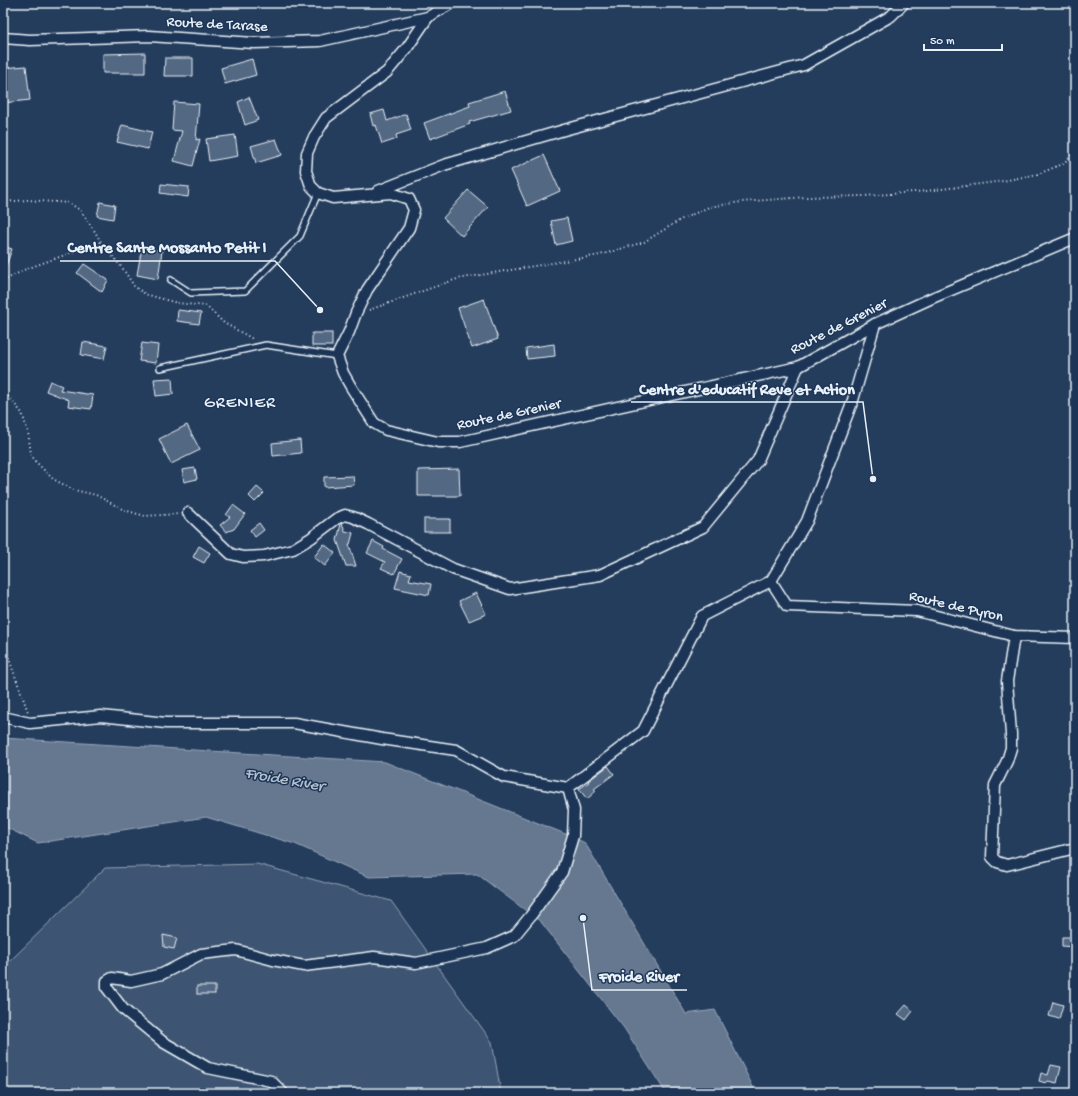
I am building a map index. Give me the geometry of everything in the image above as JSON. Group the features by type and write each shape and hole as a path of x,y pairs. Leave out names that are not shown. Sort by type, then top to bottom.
{"street":[{"path":"337,356 367,290 410,228 414,210 409,199 391,194 333,198 318,193 311,186 306,171 307,153 314,137 326,118 387,72 408,48 428,17 452,3"},
{"path":"369,195 444,166 564,130 804,65 891,16 904,3"},
{"name":"Route de Tarase","path":"3,38 30,40 148,36 254,43 320,41 428,17"},
{"name":"Route de Grenier","path":"337,356 351,387 374,423 386,430 438,442 460,442 798,367 875,324 932,298 1075,238"},
{"path":"3,716 30,723 101,716 166,723 294,723 382,739 456,750 504,777 568,788 643,731 702,616 771,581 807,521 853,400 875,324"},
{"path":"188,514 231,554 243,557 264,556 293,549 311,538 336,519 345,515 368,524 454,569 510,590 600,575 702,527 758,460 798,367"},
{"name":"Route de Pyron","path":"771,581 787,606 916,611 1014,636 1075,638"},
{"path":"1014,636 1006,681 1011,748 1007,761 995,784 992,857 997,862 1007,865 1075,848"},
{"path":"283,1093 272,1081 208,1068 163,1042 123,1009 107,988 107,982 112,978 131,981 162,974 201,954 236,950 273,960 304,966 374,957 416,964 487,948 514,936 562,872 573,836 574,810 568,788"}],"lane":[{"path":"171,280 192,293 246,291 300,236 318,193"},
{"path":"160,368 266,345 337,356"}],"path":[{"path":"356,313 372,310 456,279 607,253 644,242 680,220 710,207 748,201 806,197 865,196 927,191 1003,182 1038,174 1063,164 1075,151"},
{"path":"3,202 27,200 69,203 80,210 101,242 123,269 134,286 145,294 177,303 206,306 224,322 266,345"},
{"path":"3,281 26,269 101,242"},
{"path":"3,390 22,413 28,432 31,454 35,461 53,479 74,490 96,495 124,510 145,516 188,514"},
{"path":"3,643 7,648 9,659 27,707 30,723"}],"shaded area":[{"path":"257,864 391,901 492,1042 501,1093 3,1093 3,964 9,962 105,868"}],"water":[{"name":"Froide River","path":"3,738 385,762 573,837 585,843 686,1014 715,1010 756,1093 666,1093 624,1028 541,922 477,874 369,877 295,844 206,817 38,843 3,826"}],"building":[{"path":"145,53 145,73 103,73 103,54"},
{"path":"165,58 193,58 193,76 164,76"},
{"path":"252,59 256,75 225,84 221,68"},
{"path":"26,66 30,100 3,103 3,68"},
{"path":"505,91 511,110 469,122 470,124 430,139 424,123 470,106 469,102"},
{"path":"249,97 258,120 245,125 238,102"},
{"path":"174,102 199,104 196,140 200,139 193,166 174,161 182,131 172,130"},
{"path":"384,110 387,121 406,114 411,130 396,135 397,139 382,144 376,125 373,126 370,114"},
{"path":"122,125 152,132 148,149 117,142"},
{"path":"235,135 238,156 209,161 206,139"},
{"path":"276,139 282,155 256,163 251,146"},
{"path":"544,155 560,191 527,206 511,170"},
{"path":"161,184 189,187 188,197 160,193"},
{"path":"468,190 488,207 462,236 443,218"},
{"path":"100,202 115,205 113,219 97,216"},
{"path":"567,218 572,241 556,245 551,221"},
{"path":"3,246 12,249 4,271 3,271"},
{"path":"142,247 162,251 158,279 137,275"},
{"path":"84,264 108,280 102,292 77,273"},
{"path":"484,299 498,339 472,348 458,308"},
{"path":"178,310 201,313 199,324 177,321"},
{"path":"312,333 332,333 332,346 312,346"},
{"path":"83,342 107,346 104,359 81,355"},
{"path":"142,343 158,345 156,363 139,361"},
{"path":"554,344 555,356 527,359 526,348"},
{"path":"172,378 173,394 156,396 154,379"},
{"path":"50,381 62,386 60,390 93,395 91,409 68,406 69,400 46,391"},
{"path":"187,425 200,450 171,464 159,439"},
{"path":"300,440 301,453 273,456 272,443"},
{"path":"195,468 197,479 184,482 182,470"},
{"path":"459,469 460,496 418,496 418,470"},
{"path":"353,476 354,485 324,487 324,477"},
{"path":"257,487 264,493 255,502 249,496"},
{"path":"233,505 245,514 234,529 226,532 220,525 230,517 226,515"},
{"path":"424,519 450,519 450,532 424,532"},
{"path":"259,523 264,530 255,537 250,530"},
{"path":"342,523 345,531 353,533 349,544 356,566 346,566 337,540"},
{"path":"373,541 384,547 383,549 402,559 394,574 381,568 385,562 367,553"},
{"path":"324,544 335,553 325,566 314,557"},
{"path":"199,546 210,553 204,563 193,557"},
{"path":"400,571 411,574 409,580 431,584 429,595 395,588"},
{"path":"476,593 486,614 469,621 459,601"},
{"path":"608,766 614,774 594,789 596,791 587,799 579,789"},
{"path":"163,935 177,938 174,949 164,947"},
{"path":"1062,937 1073,937 1073,947 1062,946"},
{"path":"197,986 215,986 215,994 197,994"},
{"path":"1053,1002 1063,1005 1059,1019 1049,1016"},
{"path":"906,1005 913,1011 906,1020 898,1014"},
{"path":"1051,1065 1061,1067 1057,1083 1048,1081 1046,1083 1039,1081 1041,1073 1048,1075"}],"place":[{"name":"Centre Sante Mossanto Petit I","path":"320,310"},
{"name":"Centre d'educatif Reve et Action","path":"873,479"},
{"name":"Froide River","path":"583,918"}],"district":[{"name":"GRENIER","path":"240,404"}]}
